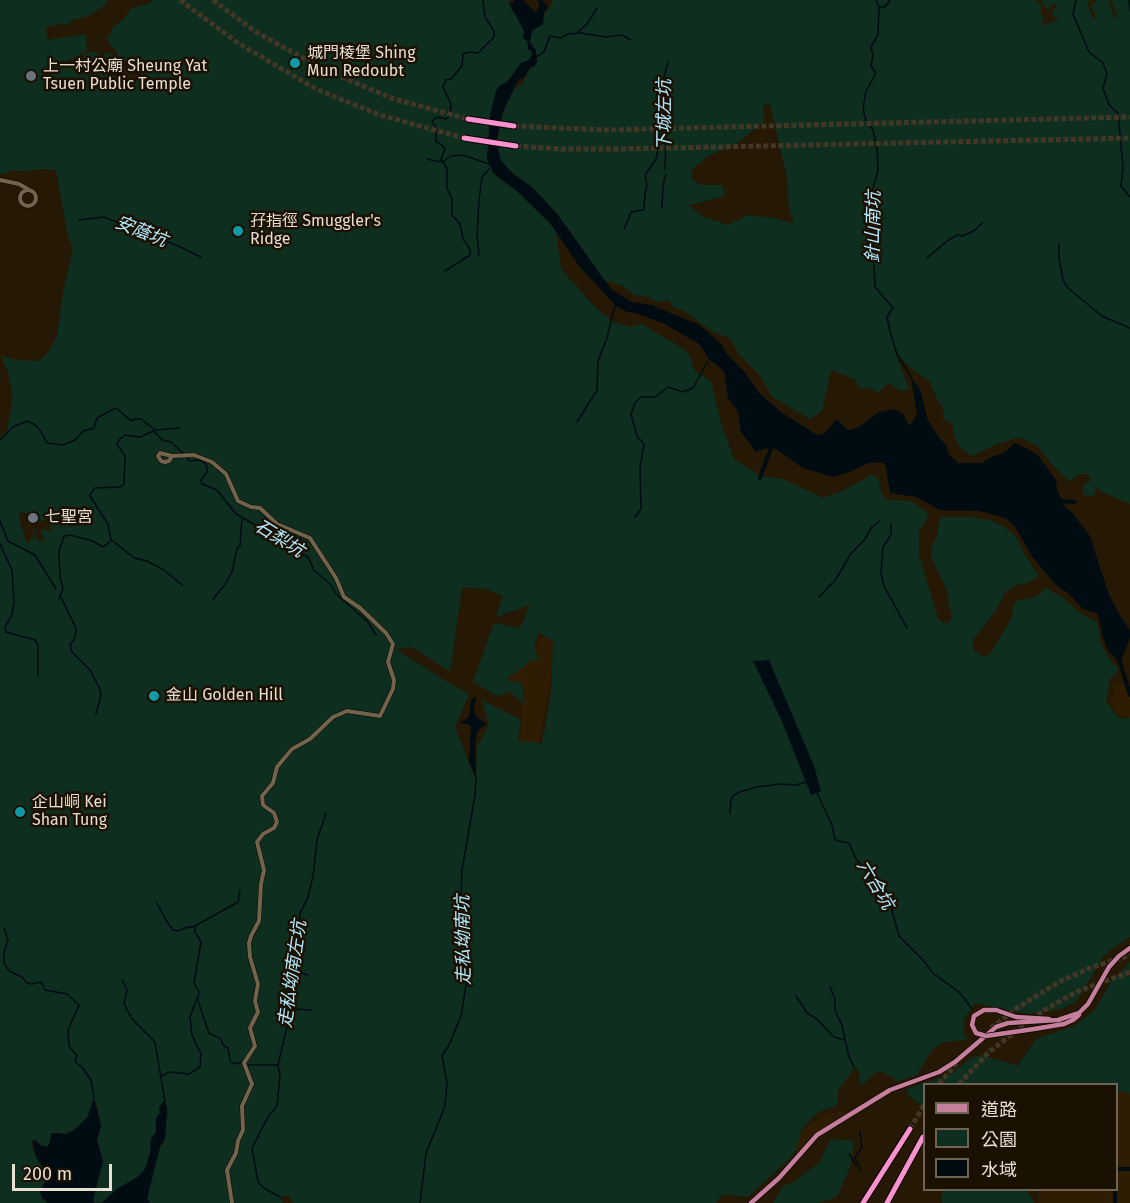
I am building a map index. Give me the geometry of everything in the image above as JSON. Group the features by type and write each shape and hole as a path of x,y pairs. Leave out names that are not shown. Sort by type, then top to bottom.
{"highway":[{"path":"468,119 514,126"},
{"path":"464,138 516,146"},
{"path":"863,1203 910,1129"},
{"path":"887,1203 923,1137"}],"main road":[{"path":"1058,1020 1016,1017 984,1010 974,1016 972,1025 976,1033 989,1036 1068,1023 1083,1009 1109,967 1130,948"},
{"path":"751,1203 779,1178 817,1135 890,1090 939,1072 956,1062 1000,1025 1058,1020 1083,1009"}],"street":[{"path":"0,180 16,183 32,192 35,200 30,206 23,204 20,200 20,188 16,183"},
{"path":"21,195 24,192 32,192"},
{"path":"172,456 197,456 212,462 226,474 238,501 250,507 260,508 275,523 310,538 337,580 344,597 362,609 386,633 393,644 388,662 394,680 393,689 380,716 347,711 333,717 310,739 292,749 276,768 272,784 262,797 263,805 274,813 277,822 274,829 261,835 257,843 264,872 261,884 260,921 250,936 249,945 258,986 255,1001 258,1012 250,1028 255,1046 244,1063 252,1084 242,1106 243,1130 238,1140 237,1151 226,1172 232,1203"}],"shaded area":[{"path":"540,637 558,640 538,746 519,742 522,717 521,698 502,682 531,658"},
{"path":"1112,683 1130,685 1130,718 1120,716 1111,702 1115,693"},
{"path":"1118,1089 1130,1091 1130,1203 1039,1203 1039,1191 1118,1191"},
{"path":"853,1109 821,1129 796,1154 794,1131 801,1135 804,1128 825,1115"}],"green space":[{"path":"0,0 107,0 105,5 88,16 72,20 66,26 64,23 46,27 47,40 86,34 87,51 68,61 74,70 87,65 83,54 94,52 100,54 104,65 120,80 133,83 137,81 140,72 138,67 120,61 117,67 112,67 105,62 104,53 118,56 116,50 110,46 107,35 110,35 112,28 125,18 131,8 154,0 509,0 511,9 525,28 527,44 532,54 527,64 494,99 490,116 487,159 497,177 517,191 556,230 561,269 593,305 612,321 630,327 642,324 688,352 695,371 711,381 722,426 734,459 760,476 783,479 823,498 843,491 871,475 878,478 881,493 887,500 911,501 928,513 924,525 919,530 919,555 938,619 944,623 948,623 952,618 946,588 931,557 940,517 989,520 1005,527 1016,537 1039,576 1005,592 995,612 973,640 974,650 983,657 990,654 1012,618 1016,601 1036,597 1046,588 1097,622 1101,644 1110,660 1119,669 1110,679 1106,702 1119,718 1130,718 1130,937 1105,954 1076,1002 1061,1009 1028,1014 974,1003 965,1016 963,1033 968,1037 966,1040 943,1042 931,1051 917,1075 896,1082 893,1077 876,1072 861,1086 858,1069 854,1068 838,1091 836,1106 818,1112 803,1127 794,1154 748,1197 723,1194 716,1203 293,1203 289,1195 280,1197 283,1203 150,1203 147,1198 160,1147 165,1139 165,1119 168,1115 163,1102 159,1108 160,1113 155,1124 156,1132 151,1139 145,1169 138,1177 103,1202 95,1203 93,1200 103,1161 97,1140 101,1126 96,1102 87,1118 74,1130 66,1134 52,1133 48,1147 33,1140 32,1147 36,1157 48,1175 42,1187 42,1198 48,1203 0,1203 0,438 7,430 12,391 1,356 17,360 40,361 50,350 57,335 64,287 73,250 67,232 56,170 12,170 0,174","holes":["19,512 27,513 38,523 49,518 51,531 40,529 45,543 36,538 34,527 33,539 27,544","462,587 486,589 503,596 496,617 530,605 520,628 494,623 473,682 497,696 510,692 525,705 522,683 506,680 533,659 541,662 534,650 538,632 553,641 551,693 542,744 518,740 521,720 482,700 489,725 477,747 476,781 455,727 469,694 395,649 412,647 450,672"]},
{"path":"553,0 1035,0 1042,7 1040,13 1046,18 1042,22 1044,25 1056,21 1057,18 1051,13 1058,5 1053,4 1048,9 1041,0 1090,0 1089,10 1092,18 1095,19 1091,4 1096,0 1109,0 1114,19 1117,16 1111,0 1130,0 1130,504 1100,491 1096,486 1094,496 1083,495 1083,486 1091,480 1088,474 1078,474 1070,482 1052,465 1038,446 1019,437 973,456 960,448 954,435 953,425 943,418 944,410 930,382 908,366 894,350 909,389 901,391 888,383 878,393 872,389 860,388 854,379 831,370 822,411 810,419 772,397 761,377 738,353 730,338 713,332 683,310 674,309 669,300 658,302 649,297 634,295 623,286 604,280 558,215 533,188 505,167 497,150 500,122 513,88 522,85 537,62 536,51 530,42 529,32 544,20 545,11 548,10","holes":["770,104 787,178 789,210 794,224 775,218 748,215 728,225 701,216 689,205 725,196 722,185 701,185 691,179 692,169 710,155 735,145 764,122 763,105"]},
{"path":"1130,962 1130,1094 1118,1092 1118,1083 924,1083 951,1074 971,1058 981,1055 1018,1066 1036,1039 1074,1026 1094,1011 1111,982"},
{"path":"923,1083 923,1106 909,1096 906,1089"},
{"path":"831,1139 854,1141 850,1168 837,1197 817,1203 773,1203 783,1186 792,1183 819,1163"},
{"path":"943,1191 1027,1191 1033,1200 1033,1203 941,1202"}],"water":[{"path":"514,0 523,0 536,13 538,0 542,0 548,6 544,13 543,24 532,31 530,42 536,51 537,62 518,81 503,111 497,139 500,159 512,173 533,188 558,215 611,289 632,302 651,305 700,325 721,344 759,393 781,412 817,435 824,434 836,420 850,430 859,427 879,412 894,409 904,415 908,424 911,425 917,414 911,378 920,389 928,421 946,444 948,453 958,463 982,463 1003,453 1015,443 1037,454 1056,480 1057,490 1066,508 1071,511 1090,536 1108,592 1130,630 1130,638 1122,659 1117,660 1108,651 1098,614 1083,609 1069,594 1055,584 1033,558 1014,525 1005,518 980,511 940,510 916,497 890,493 885,464 879,462 869,463 834,477 803,468 776,449 768,448 756,452 741,432 738,411 728,398 724,371 709,359 699,344 665,324 627,312 616,306 579,266 550,223 517,191 493,173 487,159 490,116 496,91 500,85 507,82 521,63 529,60 532,55 532,51 528,49 528,42 523,38 524,31 509,3 513,3"},
{"path":"769,660 814,766 821,791 811,795 781,719 753,661"},
{"path":"476,697 474,709 476,716 487,725 481,727 477,733 476,777 469,762 471,727 468,724 459,723 469,717 471,700"},
{"path":"95,1101 101,1126 97,1140 103,1161 93,1200 95,1203 48,1203 42,1198 40,1192 48,1175 36,1157 32,1141 35,1140 42,1146 48,1147 52,1133 66,1134 74,1130 87,1118 92,1103"},
{"path":"163,1102 167,1107 165,1139 160,1147 147,1198 150,1203 102,1203 118,1188 138,1177 145,1169 151,1139 156,1132 156,1118"}],"waterway":[{"path":"445,271 470,255 470,249 463,239 460,224 452,215 452,199 447,188 447,168 441,159 445,149 436,142 436,128 432,121 437,117 446,119 450,116 451,104 443,87 446,80 451,79 462,66 463,54 478,53 494,37 494,31 485,17 483,0"},
{"name":"針山南坑","path":"876,0 879,7"},
{"name":"針山南坑","path":"890,0 885,7 879,7 878,35 871,47 873,55 871,66 876,73 866,91 863,109 866,121 873,130 877,147 878,171 871,195 875,287 893,308 887,317 890,332 897,354 912,379"},
{"path":"1076,0 1073,14 1089,52 1103,63 1107,74 1103,88 1109,105 1118,113 1123,167 1121,186 1130,197"},
{"path":"1129,0 1130,11"},
{"path":"577,33 587,24 597,8"},
{"path":"536,57 544,52 550,36 561,38 568,34 580,33 606,37 622,35 631,40"},
{"name":"下城左坑","path":"665,169 667,104 663,81 668,62"},
{"path":"624,229 631,212 644,208 647,186 645,175 656,159 661,136 665,134"},
{"path":"444,161 451,156 463,155 489,164"},
{"path":"427,159 441,162"},
{"path":"479,255 477,235 479,200 482,177 489,169"},
{"path":"662,207 666,174"},
{"name":"安蔭坑","path":"79,220 104,217 201,257"},
{"path":"927,258 947,241 957,235 963,236 975,230 982,223"},
{"path":"1059,243 1063,280 1068,288 1102,316 1130,328"},
{"path":"577,422 597,390 598,361 607,338 615,305"},
{"path":"635,517 641,509 640,468 644,444 637,436 631,414 635,403 641,397 655,397 668,387 683,392 693,388 709,359"},
{"path":"0,440 13,427 27,421 40,430 47,443 63,445 75,440 83,431 94,428 97,418 116,408 129,419 133,421 141,419 154,429"},
{"path":"59,599 63,588 60,578 59,552 64,536 70,535 93,541 103,547 111,541 108,524 90,496 95,488 120,487 124,484 125,456 117,444 119,440 125,435 140,437 156,430 179,428"},
{"path":"155,432 162,440 171,442 184,454"},
{"path":"760,478 772,445"},
{"name":"石梨坑","path":"187,458 189,461 200,460 205,463 207,472 201,480 202,484 217,490 236,514 266,531 269,538 308,557 314,570 331,585 336,594 368,622 376,635"},
{"path":"1060,501 1074,502"},
{"path":"213,599 232,572 237,548 240,546 242,519"},
{"path":"0,521 8,541 35,555 56,589"},
{"path":"819,597 836,579 850,555 865,539 872,527 880,521"},
{"path":"891,523 891,535 883,547 881,573 884,586 907,628"},
{"path":"113,541 134,558 147,561 164,570 182,585"},
{"path":"0,544 12,570 14,603 12,615 5,627 6,632 35,640 38,645 38,676"},
{"path":"61,597 76,628 75,638 70,645 72,652 90,670 99,687 101,695 96,714"},
{"path":"1118,655 1130,695"},
{"name":"走私坳南坑","path":"420,1203 426,1153 445,1106 447,1083 442,1056 461,1016 467,979 465,956 468,944 461,900 462,870 476,777"},
{"path":"730,814 731,800 740,792 756,787 796,785 806,782"},
{"name":"六合坑","path":"816,791 832,825 835,840 849,843 855,857 890,904 899,936 933,973 960,993 972,1009"},
{"name":"走私坳南左坑","path":"278,1065 291,1009 293,946 299,929 300,913 308,897 317,840 326,813"},
{"path":"195,926 238,902 240,890"},
{"path":"157,903 173,930 178,931 195,926 195,932 201,942 194,983 199,992 198,999"},
{"path":"4,928 8,940 4,952 4,963 9,971 22,977 27,983 41,982 45,990 67,994 79,1005 68,1030 69,1046 77,1056 75,1062 82,1067 91,1080 93,1102"},
{"path":"294,971 308,975"},
{"path":"122,980 127,990 124,1004 132,1019 155,1042 165,1102"},
{"path":"830,987 835,999 835,1011 842,1025 849,1057 854,1067"},
{"path":"796,996 807,1013 817,1019 834,1037 844,1040"},
{"path":"161,1076 169,1072 189,1074 200,1067 201,1054 192,1035 190,1017 197,998"},
{"path":"198,1001 209,1033 221,1039 223,1045 228,1048 230,1061 234,1064 241,1062"},
{"path":"292,1009 312,1010"},
{"path":"248,1065 278,1065 280,1075 277,1106 268,1117 252,1148 258,1182 280,1197"},
{"path":"860,1131 862,1148 855,1157 861,1170"},
{"path":"849,1154 857,1166"},
{"path":"1118,1169 1130,1169"},
{"path":"1115,1191 1115,1203"}],"tunnel":[{"path":"180,0 238,43 316,89 380,115 464,138"},
{"path":"213,0 256,32 325,70 394,99 468,119"},
{"path":"514,126 606,130 1130,117"},
{"path":"516,146 621,149 1130,138"},
{"path":"991,1028 1017,1008 1059,982 1090,968 1130,955"},
{"path":"960,1083 990,1051 1043,1011 1076,992 1130,972"},
{"path":"940,1083 959,1060"},
{"path":"910,1129 923,1107"}],"place":[{"name":"城門棱堡 Shing Mun Redoubt","path":"295,63"},
{"name":"上一村公廟 Sheung Yat Tsuen Public Temple","path":"31,76"},
{"name":"孖指徑 Smuggler's Ridge","path":"238,231"},
{"name":"七聖宮","path":"33,518"},
{"name":"金山 Golden Hill","path":"154,696"},
{"name":"企山峒 Kei Shan Tung","path":"20,812"}]}
